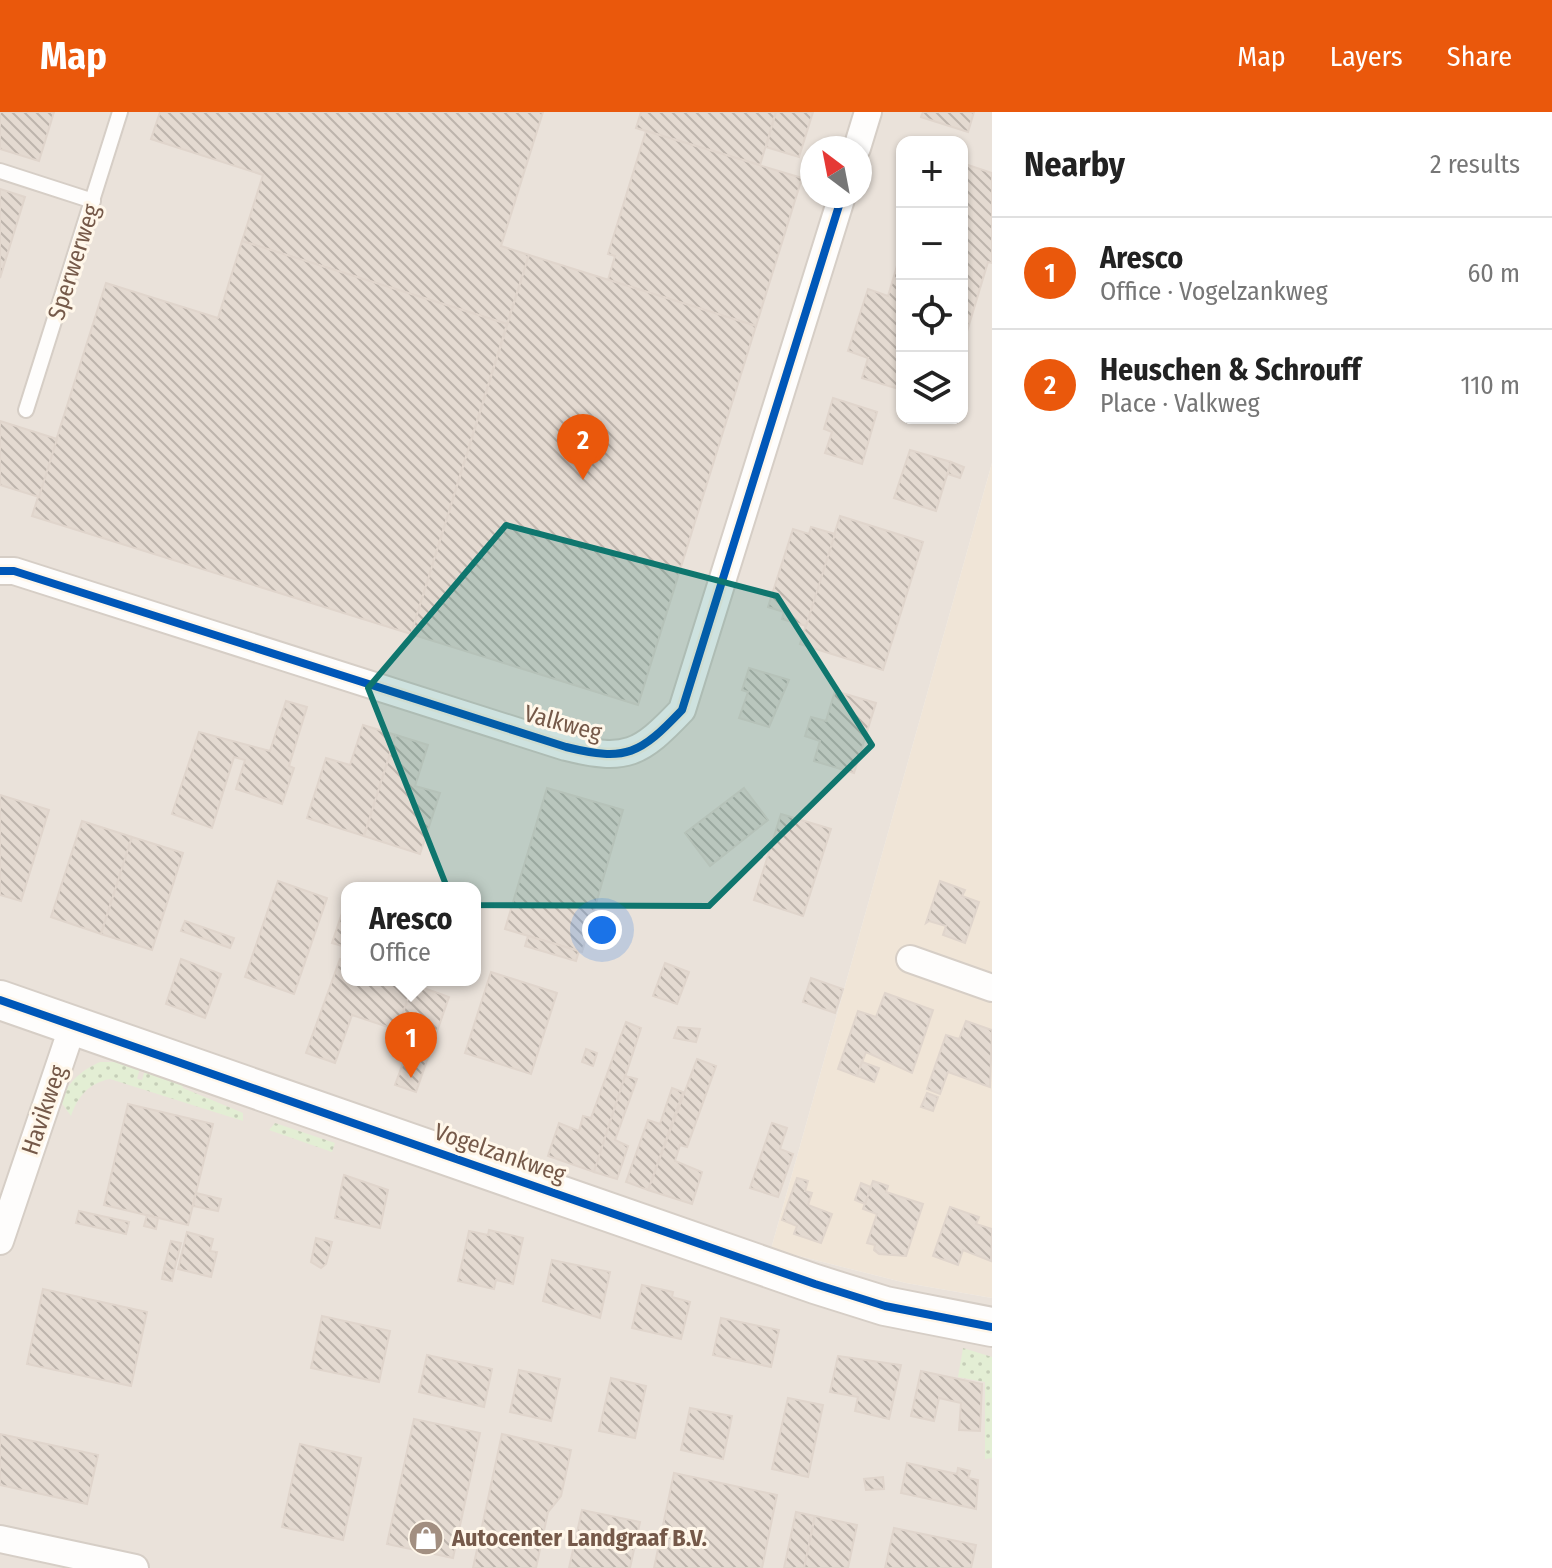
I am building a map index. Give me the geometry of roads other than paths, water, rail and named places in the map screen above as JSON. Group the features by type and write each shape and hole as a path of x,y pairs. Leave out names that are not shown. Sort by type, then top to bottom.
{"street":[{"path":"861,136 868,112"},
{"name":"Valkweg","path":"0,571 14,571 566,747 602,756 639,750 682,710 838,208"},
{"path":"910,959 992,988"},
{"name":"Vogelzankweg","path":"0,1000 815,1284 885,1306 992,1327"},
{"name":"Havikweg","path":"0,1241 73,1025"},
{"path":"0,1539 135,1568"}],"lane":[{"name":"Sperwerweg","path":"26,410 120,112"},
{"path":"0,171 93,201"}],"place":[{"name":"Heuschen & Schrouff","path":"583,480"},
{"name":"Aresco","path":"411,1078"},
{"name":"Autocenter Landgraaf B.V.","path":"426,1538"}]}
